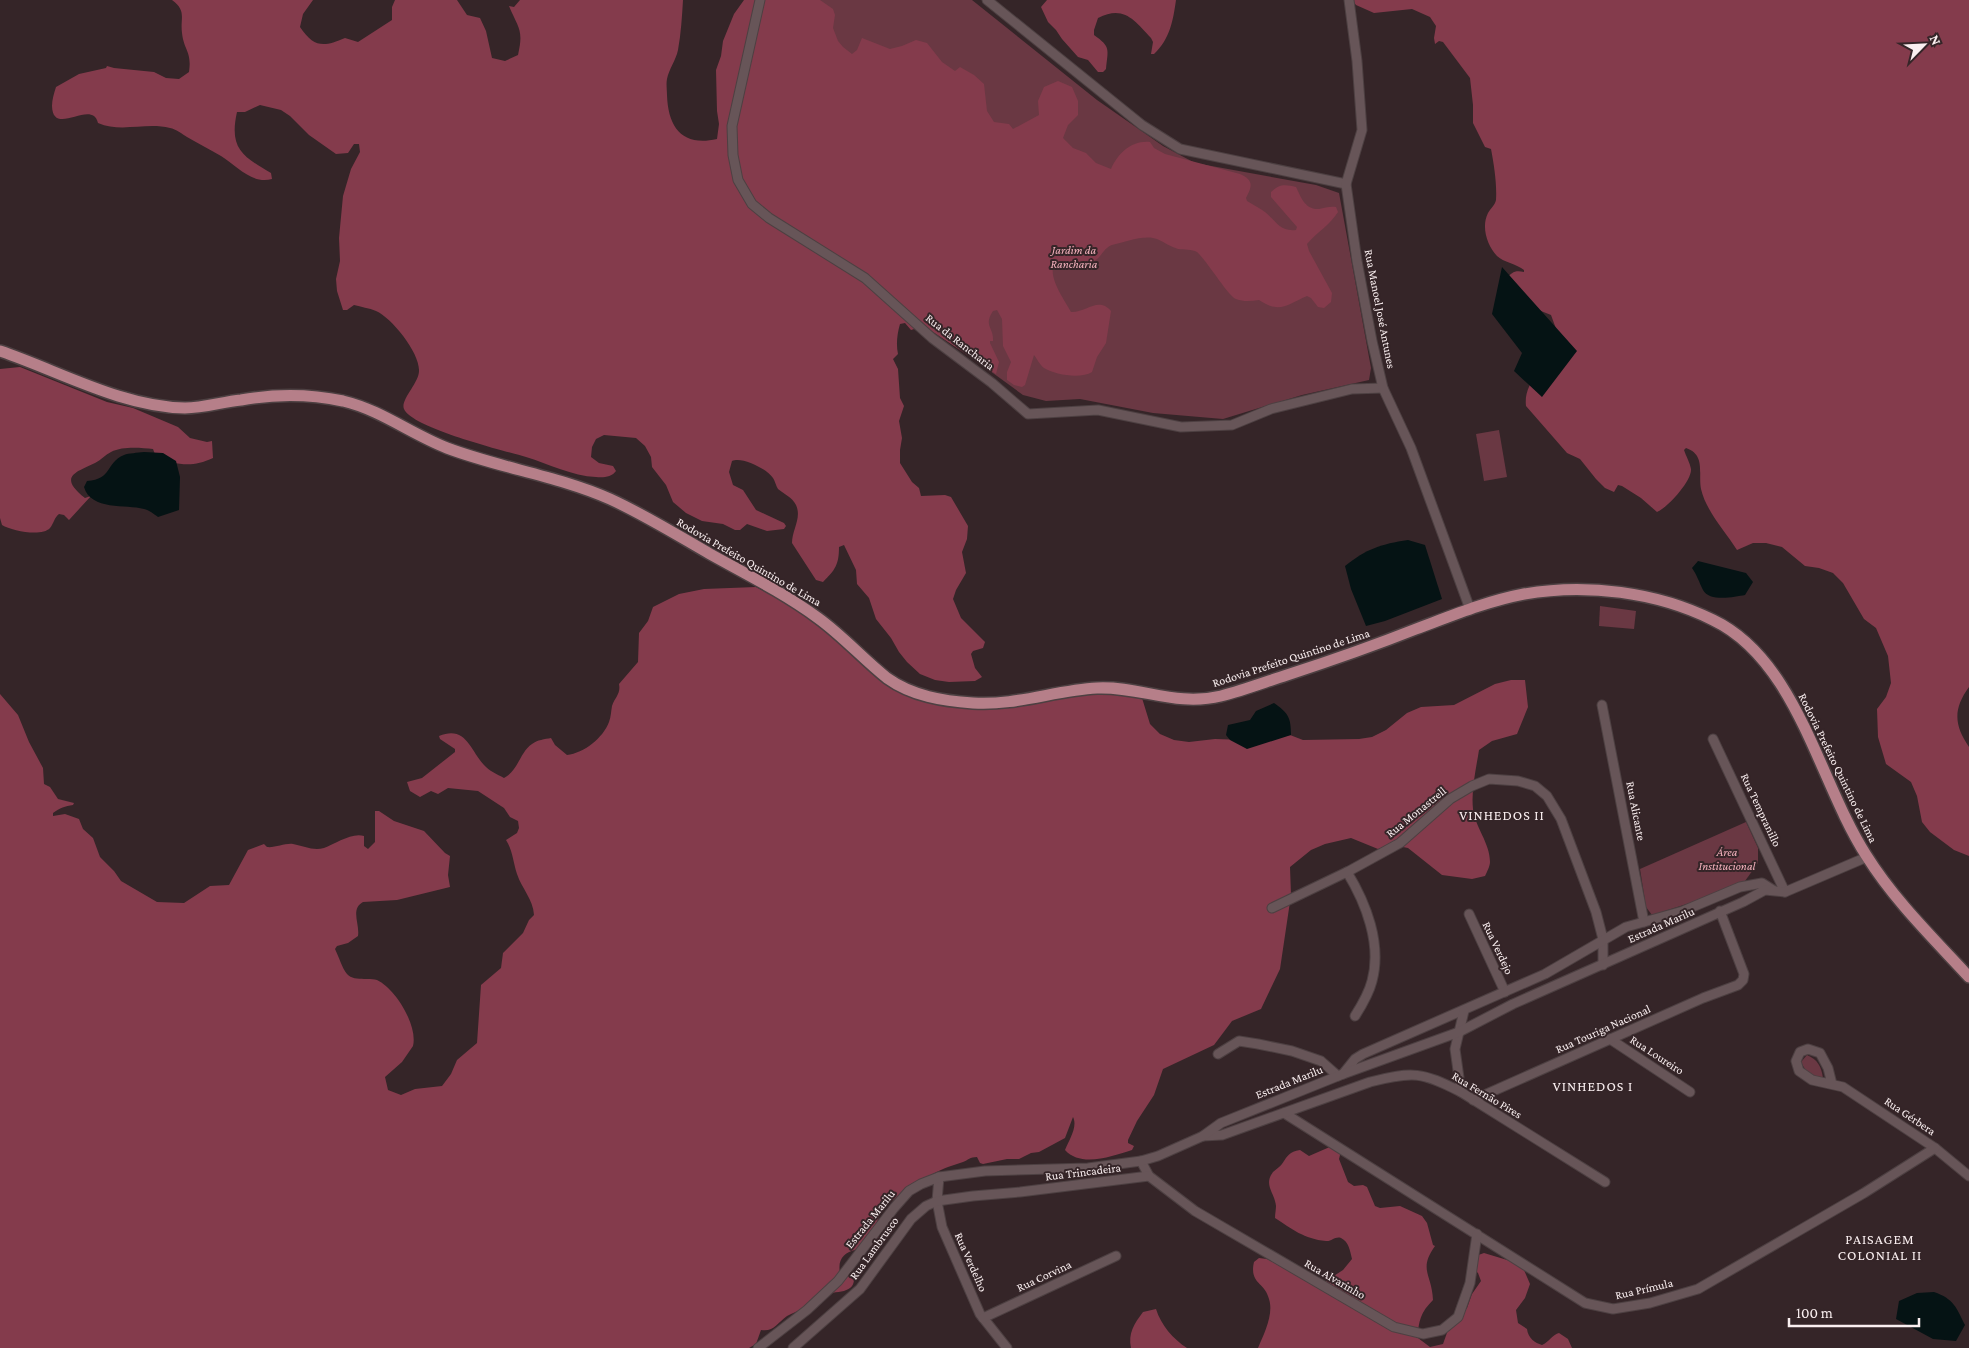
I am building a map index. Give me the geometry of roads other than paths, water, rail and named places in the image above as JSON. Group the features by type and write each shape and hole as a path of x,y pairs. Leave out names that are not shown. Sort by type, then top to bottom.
{"main road":[{"name":"Rodovia Prefeito Quintino de Lima","path":"0,352 120,396 160,406 197,408 243,399 287,396 323,398 362,406 380,413 440,445 563,481 618,503 774,590 817,617 887,677 903,688 932,698 949,701 983,704 1006,702 1097,688 1121,689 1180,700 1214,698 1355,652 1470,609 1526,594 1579,590 1600,591 1639,596 1673,604 1726,626 1754,651 1786,694 1807,734 1846,820 1867,857 1906,908 1969,977"}],"street":[{"name":"Rua da Rancharia","path":"760,0 732,126 733,155 738,180 752,204 768,218 865,278 932,338 992,383 1028,414 1098,410 1181,426 1232,425 1271,409 1352,390 1383,388"},
{"path":"987,0 1142,126 1180,149 1346,184"},
{"name":"Rua Manoel José Antunes","path":"1349,0 1357,62 1362,130 1346,184 1356,261 1383,388 1411,448 1470,609"},
{"name":"Rua Alicante","path":"1602,705 1644,922"},
{"name":"Rua Tempranillo","path":"1713,739 1785,892"},
{"name":"Rua Monastrell","path":"1272,908 1347,872 1400,843 1450,799 1472,786 1489,779 1518,781 1535,786 1547,796 1561,819 1596,912 1603,939 1603,965"},
{"name":"Estrada Marilu","path":"758,1348 807,1310 838,1281 909,1191 921,1184 940,1177 985,1171 1088,1168 1141,1161 1158,1156 1202,1136 1221,1123 1340,1075 1459,1032 1513,1004 1743,902 1765,890 1785,892 1867,857"},
{"path":"1347,872 1358,891 1373,934 1373,979 1365,999 1355,1016"},
{"path":"1218,1054 1239,1041 1258,1044 1292,1050 1320,1061 1340,1075 1355,1059 1363,1054 1545,974 1626,927 1683,911 1740,887 1762,884 1775,892"},
{"name":"Rua Touriga Nacional","path":"1473,1100 1738,985 1743,980 1742,967 1720,911"},
{"name":"Rua Verdejo","path":"1469,914 1505,992"},
{"path":"1461,1092 1455,1049 1464,1010"},
{"name":"Rua Loureiro","path":"1610,1039 1690,1092"},
{"name":"Rua Gérbera","path":"1832,1084 1828,1068 1820,1053 1808,1049 1800,1052 1796,1061 1799,1071 1812,1080 1843,1087 1935,1148 1969,1176"},
{"name":"Rua Fernão Pires","path":"1202,1136 1222,1136 1370,1082 1394,1076 1419,1074 1461,1092 1604,1182"},
{"name":"Rua Prímula","path":"1284,1113 1585,1303 1613,1309 1650,1303 1698,1289 1864,1193 1935,1148"},
{"name":"Rua Alvarinho","path":"1141,1161 1149,1176 1195,1212 1394,1327 1423,1334 1442,1330 1458,1317 1470,1283 1477,1234"},
{"name":"Rua Trincadeira","path":"1020,1192 1149,1176"},
{"name":"Rua Verdelho","path":"940,1177 937,1201 942,1227 980,1314 1007,1348"},
{"name":"Rua Lambrusco","path":"794,1348 860,1289 911,1219 926,1206 937,1201 1020,1192"},
{"name":"Rua Corvina","path":"984,1318 1116,1256"}],"district":[{"name":"VINHEDOS II","path":"1502,815"},
{"name":"VINHEDOS I","path":"1593,1086"},
{"name":"PAISAGEM COLONIAL II","path":"1880,1248"}],"park label":[{"name":"Jardim da Rancharia","path":"1074,257"},
{"name":"Área Institucional","path":"1727,859"}]}
